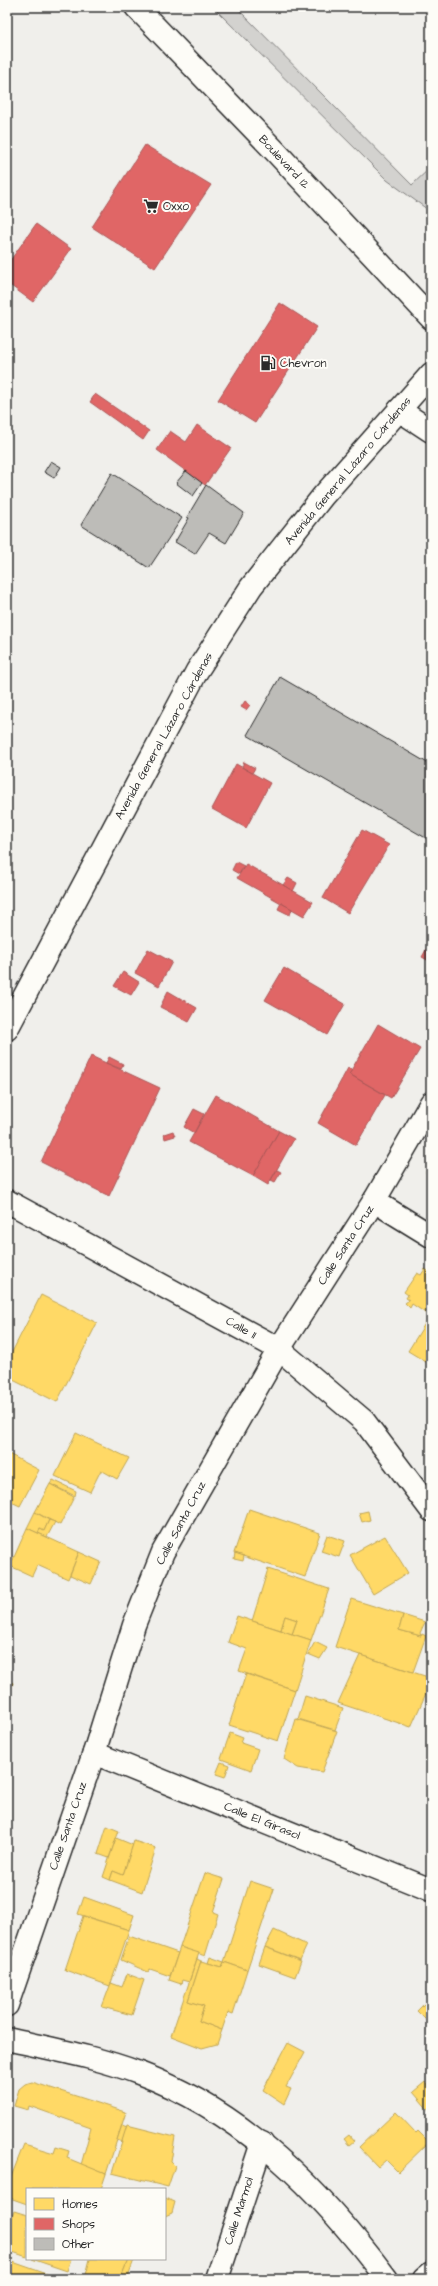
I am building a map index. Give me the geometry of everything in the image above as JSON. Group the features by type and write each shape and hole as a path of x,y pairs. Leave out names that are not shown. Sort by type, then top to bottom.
{"street":[{"name":"Boulevard 12","path":"136,7 275,151 431,318"},
{"name":"Avenida General Lázaro Cárdenas","path":"7,1029 197,671 251,587 323,496 431,374"},
{"path":"399,410 431,431"},
{"name":"Calle Santa Cruz","path":"7,2005 94,1753 134,1625 163,1552 279,1349 374,1201 431,1103"},
{"name":"Calle 11","path":"7,1201 279,1349 364,1421 431,1510"},
{"path":"374,1201 431,1236"},
{"name":"Calle El Girasol","path":"94,1753 431,1890"},
{"path":"7,2039 139,2073 208,2105 262,2143 300,2177 337,2216 387,2279"},
{"name":"Calle Mármol","path":"217,2279 262,2143"},
{"path":"424,2279 431,2273"}],"shaded area":[{"path":"213,7 236,7 412,185 431,167 431,212 387,180"}],"building: Homes":[{"path":"431,1164 431,1186 426,1172"},
{"path":"425,1269 431,1273 431,1312 429,1311 427,1314 412,1304 410,1308 405,1303 409,1300 406,1298 408,1295 404,1292 417,1273 421,1275"},
{"path":"41,1295 97,1323 57,1402 7,1377 7,1362"},
{"path":"431,1314 431,1365 408,1351"},
{"path":"76,1433 129,1458 117,1479 101,1470 90,1492 55,1476"},
{"path":"7,1453 39,1470 20,1506 7,1500"},
{"path":"53,1480 76,1491 75,1496 50,1484"},
{"path":"50,1484 74,1497 60,1525 35,1512"},
{"path":"249,1509 320,1533 305,1577 234,1553"},
{"path":"368,1511 370,1520 362,1522 359,1513"},
{"path":"35,1512 49,1520 44,1531 40,1529 38,1533 27,1528"},
{"path":"49,1520 55,1522 47,1537 38,1533 40,1529 44,1531"},
{"path":"27,1528 79,1552 68,1579 37,1565 32,1576 10,1566"},
{"path":"327,1535 345,1541 339,1557 321,1551"},
{"path":"385,1536 408,1573 373,1594 350,1555"},
{"path":"79,1552 101,1562 91,1584 70,1575"},
{"path":"235,1553 244,1556 243,1561 234,1559"},
{"path":"268,1569 329,1589 311,1640 292,1634 297,1620 285,1616 281,1630 252,1621"},
{"path":"351,1599 403,1615 399,1630 426,1636 413,1672 335,1647"},
{"path":"403,1615 425,1622 420,1633 421,1636 399,1630"},
{"path":"237,1616 311,1640 295,1690 239,1671 247,1649 228,1642"},
{"path":"285,1616 297,1620 292,1634 281,1630"},
{"path":"315,1642 327,1648 320,1659 308,1654"},
{"path":"360,1655 431,1678 431,1682 411,1727 338,1703"},
{"path":"246,1674 295,1690 278,1741 229,1725"},
{"path":"7,1680 13,1683 7,1697"},
{"path":"305,1696 343,1708 335,1730 298,1719"},
{"path":"296,1719 337,1731 322,1772 298,1768 284,1759"},
{"path":"230,1733 243,1738 241,1743 258,1749 251,1770 221,1759"},
{"path":"221,1762 229,1765 225,1777 216,1774"},
{"path":"107,1826 119,1831 109,1858 98,1854"},
{"path":"116,1838 133,1845 123,1875 113,1871 110,1880 103,1877"},
{"path":"134,1841 156,1848 142,1892 110,1880 113,1871 123,1875"},
{"path":"205,1873 224,1879 213,1912 218,1914 205,1956 180,1947"},
{"path":"250,1881 274,1889 247,1970 224,1962"},
{"path":"84,1897 134,1915 129,1930 78,1914"},
{"path":"83,1916 129,1930 110,1986 65,1970"},
{"path":"274,1930 307,1945 300,1960 265,1947"},
{"path":"129,1936 178,1953 170,1976 150,1969 148,1972 121,1960"},
{"path":"180,1947 199,1953 189,1982 182,1980 181,1984 169,1980"},
{"path":"265,1947 301,1961 295,1977 259,1964"},
{"path":"210,1957 224,1962 222,1967 208,1963"},
{"path":"197,1959 201,1961 188,2001 204,2006 199,2021 222,2030 217,2044 202,2048 171,2036"},
{"path":"201,1961 222,1967 224,1962 247,1970 233,2014 228,2012 222,2030 199,2021 204,2006 188,2001"},
{"path":"127,1974 144,1980 132,2015 102,2007 111,1983 122,1987"},
{"path":"431,1997 431,2025 417,2011"},
{"path":"288,2043 305,2052 286,2087 291,2089 284,2104 263,2090"},
{"path":"32,2082 126,2112 106,2174 81,2165 91,2128 29,2106 28,2110 14,2106 19,2089 25,2084"},
{"path":"425,2082 431,2089 431,2113 413,2092"},
{"path":"396,2112 416,2133 418,2131 429,2142 398,2172 386,2160 378,2167 359,2147"},
{"path":"122,2125 127,2127 122,2142 117,2140"},
{"path":"127,2125 175,2137 171,2162 175,2166 168,2187 112,2173"},
{"path":"349,2135 354,2141 349,2145 344,2139"},
{"path":"24,2144 54,2153 56,2147 69,2151 67,2158 106,2174 101,2188 26,2188 26,2204 7,2197 7,2187"},
{"path":"166,2198 175,2202 172,2213 166,2216"},
{"path":"14,2211 26,2215 26,2257 7,2250 7,2232"},
{"path":"7,2260 47,2274 46,2279 7,2279"},
{"path":"35,2260 71,2260 67,2271"},
{"path":"90,2260 128,2260 120,2279 85,2279"},
{"path":"128,2260 134,2260 127,2279 120,2279"}],"building: Shops":[{"name":"Oxxo","path":"145,145 211,185 155,268 92,227"},
{"path":"36,224 71,249 33,302 7,283 7,265"},
{"name":"Chevron","path":"280,303 317,327 255,423 218,400"},
{"path":"95,394 149,431 143,440 90,402"},
{"path":"197,425 231,448 205,485 157,450 170,431 186,442"},
{"path":"245,701 250,705 246,710 241,707"},
{"path":"244,762 255,768 252,773 242,767"},
{"path":"236,764 270,783 246,828 212,809"},
{"path":"362,830 389,845 348,913 323,898"},
{"path":"236,862 244,866 239,874 232,870"},
{"path":"246,864 313,902 304,916 237,878"},
{"path":"288,878 297,883 293,891 283,885"},
{"path":"281,903 292,909 290,915 278,909"},
{"path":"431,941 431,962 422,957"},
{"path":"148,949 172,962 159,986 135,973"},
{"path":"284,968 345,1004 327,1035 265,1000"},
{"path":"123,972 139,982 131,995 114,986"},
{"path":"168,991 197,1008 189,1022 160,1007"},
{"path":"378,1024 420,1049 391,1098 349,1074"},
{"path":"91,1056 160,1088 109,1196 41,1162"},
{"path":"109,1057 123,1064 121,1069 106,1063"},
{"path":"348,1068 352,1070 349,1074 385,1095 356,1145 318,1123"},
{"path":"216,1095 279,1131 253,1176 189,1142"},
{"path":"194,1109 204,1114 194,1133 184,1127"},
{"path":"173,1131 175,1136 165,1139 164,1134"},
{"path":"279,1131 294,1139 268,1185 253,1176"},
{"path":"277,1170 281,1172 275,1182 271,1180"}],"building: Other":[{"path":"51,461 61,467 54,478 44,472"},
{"path":"186,471 202,483 193,496 176,483"},
{"path":"112,473 182,518 149,568 81,525"},
{"path":"206,485 244,513 226,543 209,533 195,554 175,542 189,518 187,517"},
{"path":"280,677 431,765 431,841 247,735"}],"place":[{"name":"Oxxo","path":"151,206"},
{"name":"Chevron","path":"268,363"}]}
